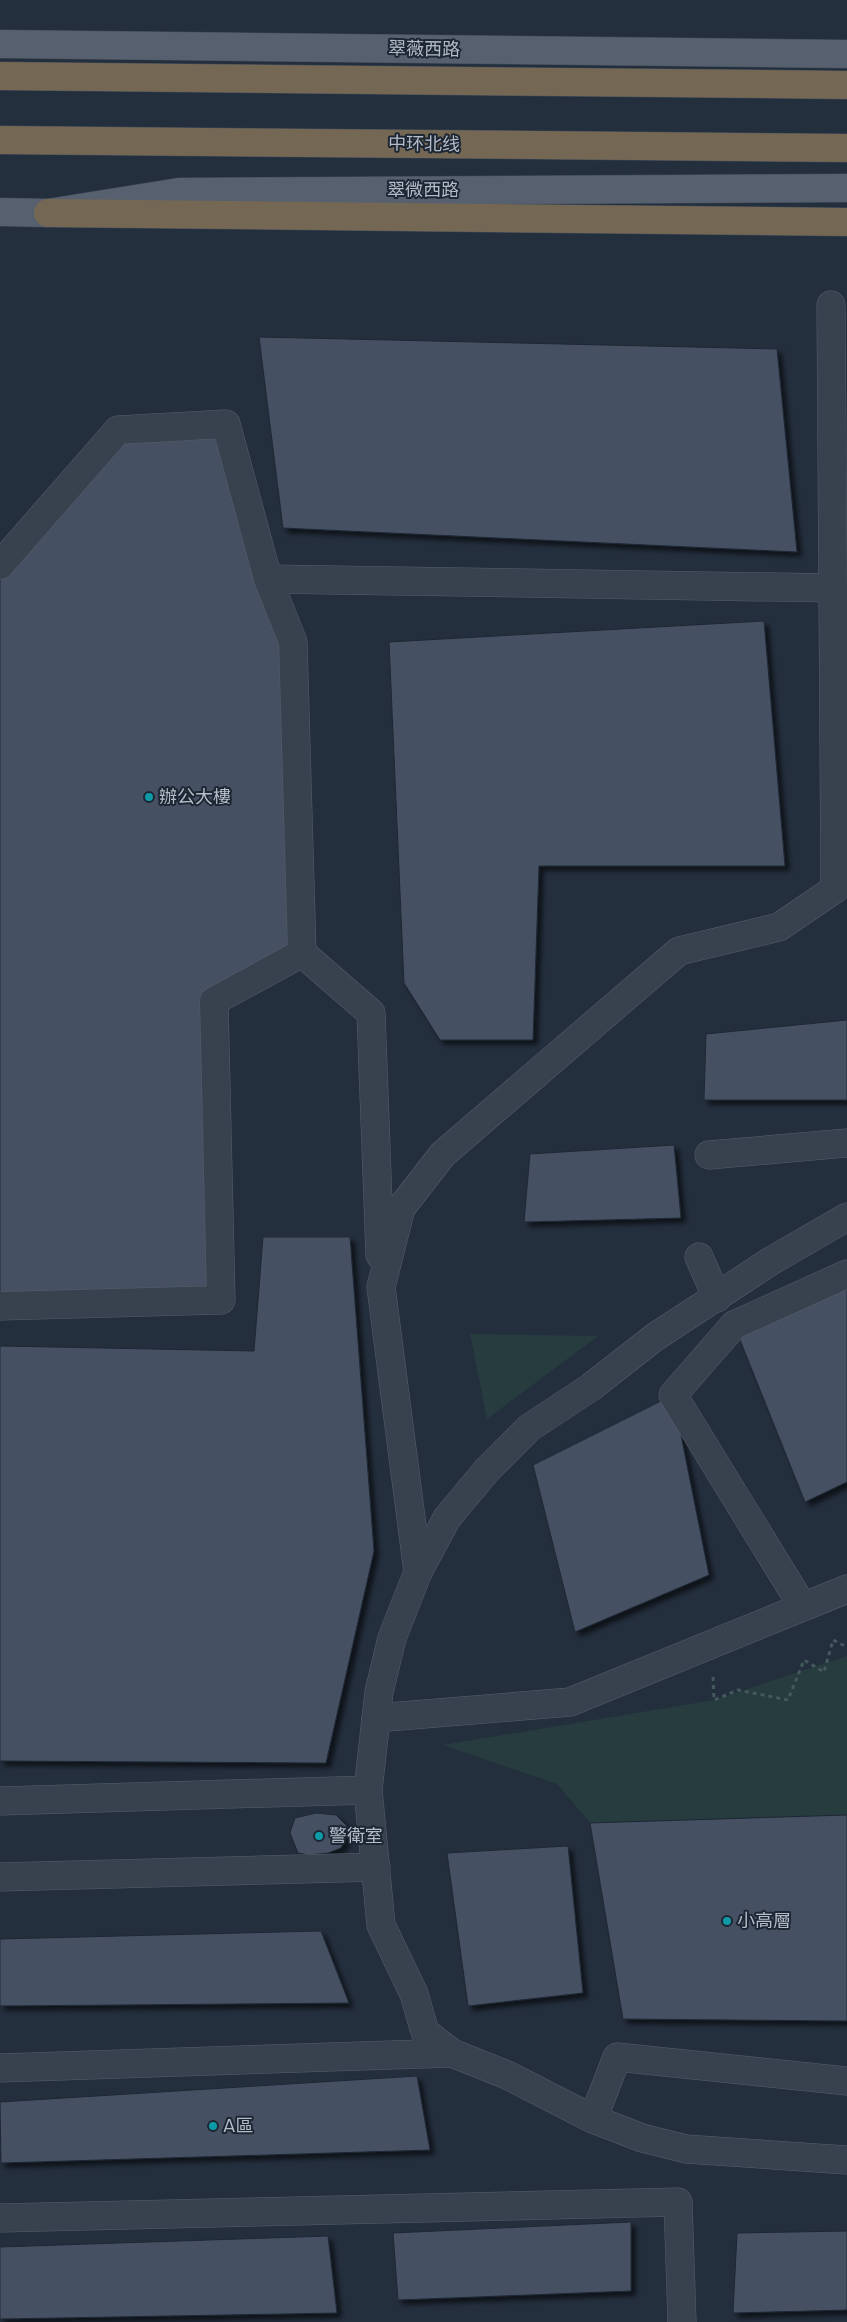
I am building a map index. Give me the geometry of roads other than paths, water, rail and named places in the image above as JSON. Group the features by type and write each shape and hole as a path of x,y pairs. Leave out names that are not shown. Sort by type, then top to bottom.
{"highway":[{"path":"0,76 847,84"},
{"name":"中环北线","path":"0,140 847,148"},
{"path":"48,212 847,222"}],"main road":[{"name":"翠薇西路","path":"0,44 847,54"},
{"name":"翠微西路","path":"0,212 48,212 179,192 847,188"}],"lane":[{"path":"381,1287 401,1208 443,1154 679,951 780,927 835,889 831,305"},
{"path":"0,564 118,430 226,424 268,579 293,642 302,953 371,1013 381,1287 418,1572"},
{"path":"268,579 833,588"},
{"path":"0,1306 221,1300 214,1001 302,953"},
{"path":"708,1156 847,1143"},
{"path":"847,1217 771,1261 655,1337 591,1387 529,1428 487,1470 446,1518 418,1572 392,1638 379,1692 368,1790 381,1925 414,1994 425,2032 452,2054 507,2075 593,2119 642,2138 686,2149 847,2160"},
{"path":"699,1257 717,1298"},
{"path":"803,1607 673,1395 734,1325 847,1274"},
{"path":"376,1718 570,1702 847,1589"},
{"path":"0,1801 368,1790"},
{"path":"0,1877 376,1867"},
{"path":"0,2068 452,2054"},
{"path":"593,2119 617,2057 847,2081"},
{"path":"0,2218 678,2202 682,2322"}],"place":[{"name":"辦公大樓","path":"149,797"},
{"name":"警衛室","path":"319,1836"},
{"name":"小高層","path":"727,1921"},
{"name":"A區","path":"213,2126"}]}
